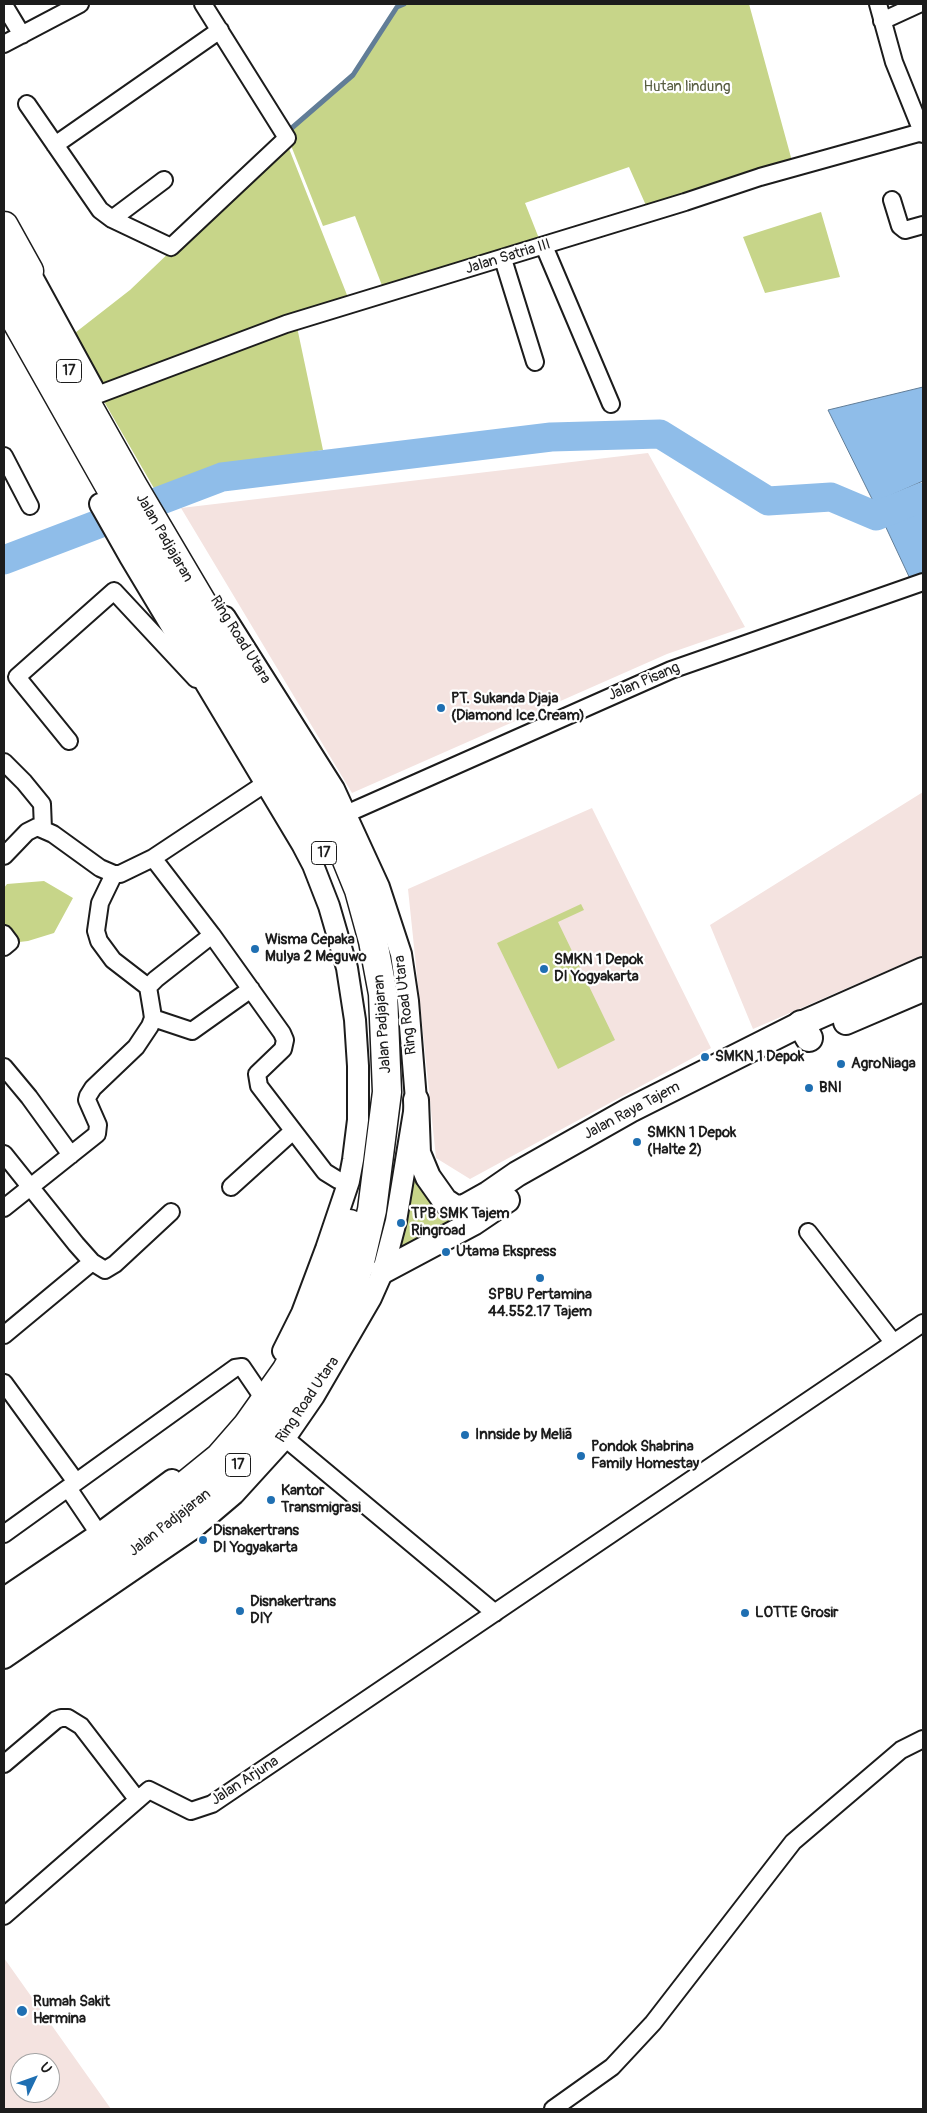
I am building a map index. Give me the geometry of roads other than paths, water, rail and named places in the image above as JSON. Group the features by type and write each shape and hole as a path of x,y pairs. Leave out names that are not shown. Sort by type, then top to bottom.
{"highway":[{"path":"4,226 13,276"},
{"name":"Jalan Padjajaran","path":"4,1616 43,1581 124,1536 220,1457 247,1426 286,1372 318,1316 342,1256 356,1200 372,1095 368,996 343,900 324,855 302,809 123,491 13,276"},
{"path":"4,322 58,418 123,491"},
{"name":"Jalan Padjajaran","path":"4,1640 129,1556 180,1519 233,1471 261,1440 303,1383 338,1327 359,1266 372,1210 387,1092 383,994 373,941 361,898 339,841 259,685 153,543"}],"main road":[{"name":"Jalan Raya Tajem","path":"383,1271 473,1223 514,1195 636,1120 923,970"},
{"name":"Jalan Raya Tajem","path":"416,1100 418,1153 425,1169 445,1201 454,1208 463,1208 517,1174 630,1110 805,1031 923,989"}],"street":[{"path":"4,44 80,4"},
{"path":"27,104 100,210 112,219 171,248 287,138 203,4"},
{"path":"878,4 894,62 917,98 923,133"},
{"path":"882,21 919,4"},
{"path":"4,5 22,35"},
{"path":"56,145 220,30"},
{"name":"Jalan Satria III","path":"97,395 286,324 544,246 760,177 923,133"},
{"path":"112,219 164,180"},
{"path":"892,200 897,221 905,230 923,225"},
{"path":"544,246 611,404"},
{"path":"503,258 535,362"},
{"path":"13,276 97,395 123,491"},
{"path":"4,456 30,506"},
{"path":"4,1598 43,1581 99,1534 212,1447 234,1424 259,1392 277,1364 302,1313 349,1181 356,1138 359,1084 358,1049 350,986 339,939 320,883 302,844 218,703 153,543"},
{"name":"Jalan Pisang","path":"346,814 671,670 923,582"},
{"path":"68,741 17,677 114,591 218,703"},
{"name":"Ring Road Utara","path":"4,1658 194,1528 234,1494 285,1438 348,1340 371,1298 383,1271 396,1221 416,1100 408,1001 401,954 379,887 334,789 259,685"},
{"path":"4,762 42,804 43,829"},
{"path":"4,856 27,832 37,827 43,829 100,868 114,874 120,874 153,858 266,783"},
{"path":"153,858 212,934 282,1033 285,1040 283,1049 261,1069 257,1080 259,1086 325,1172 338,1180 349,1181"},
{"path":"4,1208 93,1139 98,1130 96,1118 87,1100 90,1092 136,1047 153,1018 148,987 113,960 99,941 96,931 100,903 114,874"},
{"path":"4,934 10,942 4,947"},
{"path":"148,987 212,934"},
{"path":"153,1018 192,1031 250,989"},
{"path":"4,1067 71,1155"},
{"path":"231,1187 293,1131"},
{"path":"4,1154 92,1262 105,1270 170,1212"},
{"path":"808,1232 893,1342"},
{"path":"4,1335 92,1262"},
{"path":"285,1438 495,1613 923,1323"},
{"path":"4,1534 235,1368 242,1367 259,1392"},
{"path":"4,1383 72,1485 99,1534"},
{"name":"Jalan Arjuna","path":"4,1916 149,1790 191,1811 212,1804 495,1613"},
{"path":"4,1764 56,1720 68,1718 81,1726 137,1799"},
{"path":"553,2109 612,2067 653,2023 793,1842 901,1750 923,1739"}],"water":[{"path":"923,387 923,481 874,503 828,410"},
{"path":"923,501 923,578 912,583 882,519"}],"waterway":[{"path":"286,133 353,75 397,7 404,4"},
{"path":"4,560 222,477 551,437 660,434 768,501 831,497 876,516 923,497"}],"place":[{"name":"PT. Sukanda Djaja (Diamond Ice Cream)","path":"441,708"},
{"name":"Wisma Cepaka Mulya 2 Meguwo","path":"255,949"},
{"name":"SMKN 1 Depok DI Yogyakarta","path":"544,969"},
{"name":"SMKN 1 Depok","path":"705,1057"},
{"name":"AgroNiaga","path":"841,1064"},
{"name":"BNI","path":"809,1088"},
{"name":"SMKN 1 Depok (Halte 2)","path":"637,1142"},
{"name":"TPB SMK Tajem Ringroad","path":"401,1223"},
{"name":"Utama Ekspress","path":"446,1252"},
{"name":"SPBU Pertamina 44.552.17 Tajem","path":"540,1278"},
{"name":"Innside by Meliã","path":"465,1435"},
{"name":"Pondok Shabrina Family Homestay","path":"581,1456"},
{"name":"Kantor Transmigrasi","path":"271,1500"},
{"name":"Disnakertrans DI Yogyakarta","path":"203,1540"},
{"name":"Disnakertrans DIY","path":"240,1611"},
{"name":"LOTTE Grosir","path":"745,1613"},
{"name":"Rumah Sakit Hermina","path":"22,2011"}],"park label":[{"name":"Hutan lindung","path":"687,87"}]}
